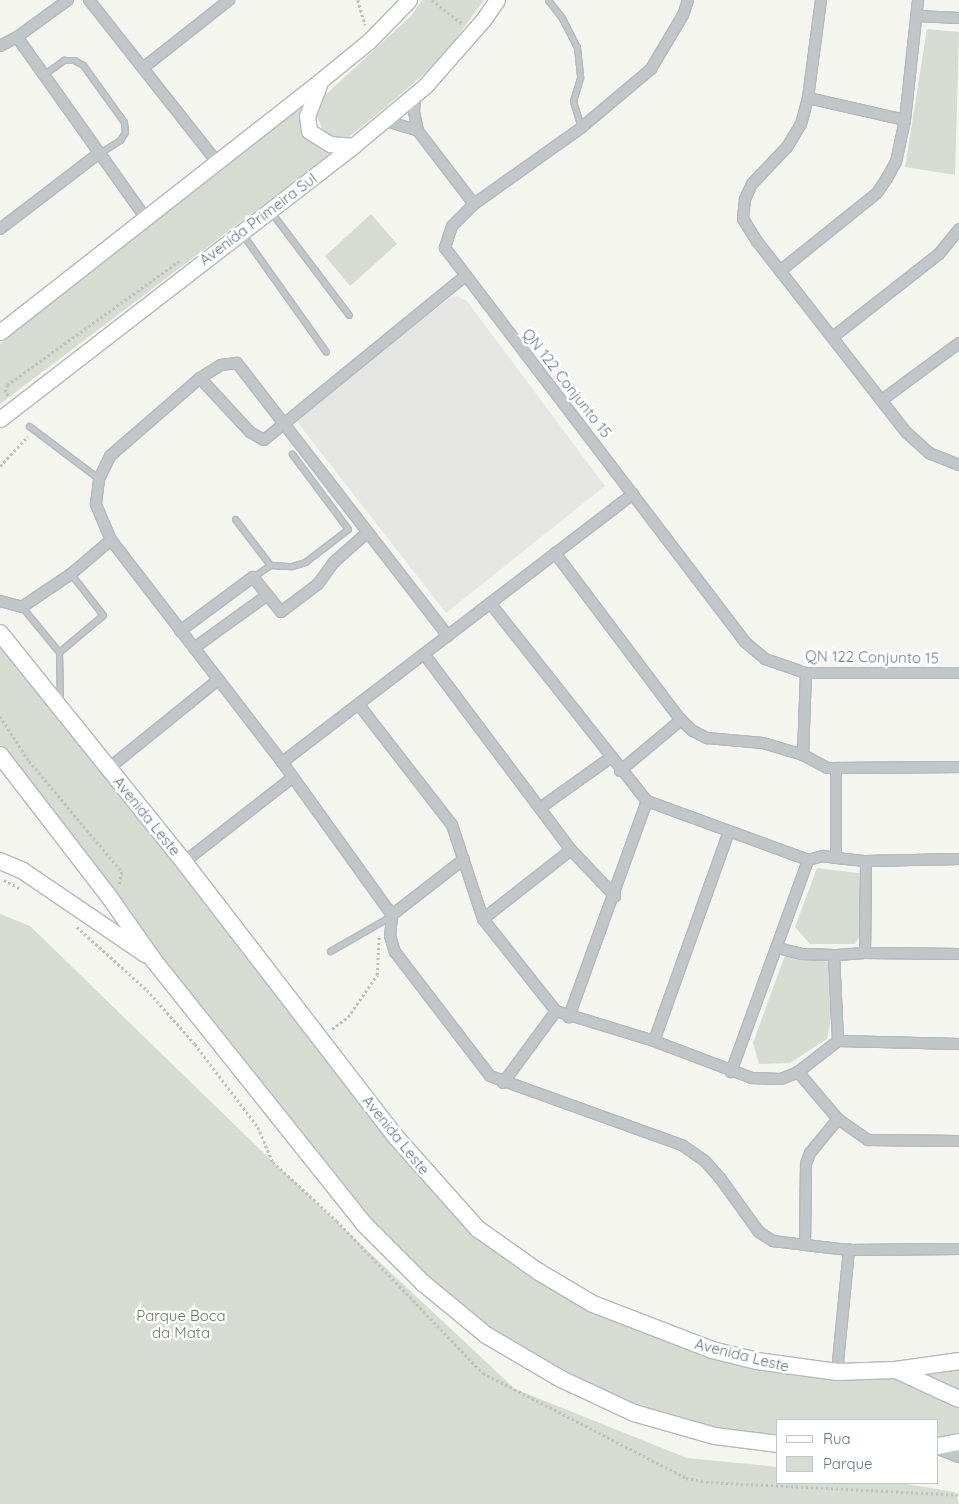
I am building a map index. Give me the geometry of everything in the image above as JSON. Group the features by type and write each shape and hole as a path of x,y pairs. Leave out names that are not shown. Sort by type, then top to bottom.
{"main road":[{"path":"0,332 216,160 320,81 368,41 409,0"},
{"name":"Avenida Primeira Sul","path":"0,419 353,146 415,94 473,32 497,0"},
{"path":"320,81 307,116 309,131 330,144 353,146"},
{"name":"Avenida Leste","path":"0,633 184,862 395,1136 478,1229 539,1272 593,1304 712,1350 756,1361 837,1372 895,1370 959,1361"},
{"path":"0,755 110,898 155,962 363,1223 423,1283 486,1335 561,1379 634,1412 714,1436 776,1444"},
{"path":"0,861 23,871 81,909 155,962"},
{"path":"895,1370 959,1399"},
{"path":"939,1447 959,1442"}],"street":[{"path":"1,41 17,37 68,0"},
{"path":"89,0 216,160"},
{"path":"143,68 229,0"},
{"name":"QN 122 Conjunto 15","path":"688,0 683,15 650,69 581,128 474,204 452,226 445,240 445,248 745,642 765,659 806,673 959,673"},
{"path":"821,0 808,98 800,124 787,147 752,184 745,199 744,219 780,271 907,433 929,453 959,465"},
{"path":"780,271 877,193 896,162 905,120 918,0"},
{"path":"917,16 959,18"},
{"path":"17,37 98,154 145,217"},
{"path":"415,94 414,112 418,132 474,204"},
{"path":"808,98 905,120"},
{"path":"383,120 418,132"},
{"path":"0,229 98,154"},
{"path":"833,337 943,250 959,229"},
{"path":"200,378 250,432 259,438 270,436 434,298 465,276"},
{"path":"882,400 959,343"},
{"path":"448,636 237,363 221,365 200,378 110,456 100,479 96,504 111,540 217,681 294,777 392,915 390,936 395,952 490,1076 503,1083 682,1145 705,1161 720,1178 758,1232 773,1241 849,1250 959,1249"},
{"path":"282,762 633,494"},
{"path":"180,632 253,577 266,596 281,612 318,584 334,562 368,532"},
{"path":"0,601 22,607 71,574 111,540"},
{"path":"555,553 681,720 707,738 745,739 803,755 827,768 959,767"},
{"path":"194,648 266,596"},
{"path":"490,603 620,771 647,801 808,860 836,858 866,861 959,859"},
{"path":"424,654 571,850 614,896"},
{"path":"803,755 806,673"},
{"path":"109,768 217,681"},
{"path":"358,704 452,825 483,919 556,1011 654,1041 731,1072 766,1080 798,1072 838,1041 959,1044"},
{"path":"620,771 681,720"},
{"path":"540,808 610,758"},
{"path":"836,768 836,858"},
{"path":"184,862 294,777"},
{"path":"570,1016 647,801"},
{"path":"654,1041 729,832"},
{"path":"483,919 571,850"},
{"path":"392,915 464,859"},
{"path":"731,1072 778,948 808,860"},
{"path":"864,953 866,861"},
{"path":"778,948 802,954 959,954"},
{"path":"834,954 838,1041"},
{"path":"503,1083 556,1011"},
{"path":"798,1072 838,1118 868,1140 959,1141"},
{"path":"805,1245 806,1164 810,1153 838,1118"},
{"path":"837,1372 849,1250"},
{"path":"939,1447 959,1456"}],"lane":[{"path":"548,0 562,18 577,46 580,78 573,101 581,128"},
{"path":"43,75 64,60 74,60 83,65 124,122 125,132 120,140 98,154"},
{"path":"270,210 349,315"},
{"path":"241,232 326,352"},
{"path":"29,426 100,479"},
{"path":"253,577 270,565 292,566 305,562 348,529 292,454"},
{"path":"235,518 270,565"},
{"path":"59,652 103,615 71,574"},
{"path":"22,607 59,652 60,706"},
{"path":"330,950 392,915"}],"path":[{"path":"358,0 368,41"},
{"path":"432,0 473,32"},
{"path":"0,878 25,891"},
{"path":"320,1038 348,1017 366,994 377,975 377,939 392,915"},
{"path":"72,923 147,990 195,1044 258,1127"}],"shaded area":[{"path":"457,296 467,301 605,486 446,613 294,418 450,298"}],"green space":[{"path":"422,0 484,0 441,59 394,100 349,137 334,137 324,133 317,116 322,98 411,16"},
{"path":"927,29 959,32 955,175 905,167"},
{"path":"301,104 300,116 308,137 315,144 333,152 0,404 0,344"},
{"path":"371,214 397,244 350,286 325,256"},
{"path":"0,626 394,1137 536,1277 714,1348 839,1368 895,1364 959,1398 959,1440 939,1444 939,1419 776,1419 776,1447 633,1416 485,1337 365,1222 0,745"},
{"path":"817,868 859,873 861,934 855,944 810,944 795,927"},
{"name":"Parque Boca da Mata","path":"0,914 30,926 275,1164 515,1389 687,1458 776,1467 776,1484 906,1484 955,1492 959,1504 0,1504"},
{"path":"785,955 829,962 836,993 827,1039 790,1063 759,1064 753,1043"},
{"path":"959,1356 959,1396 898,1364"}]}
